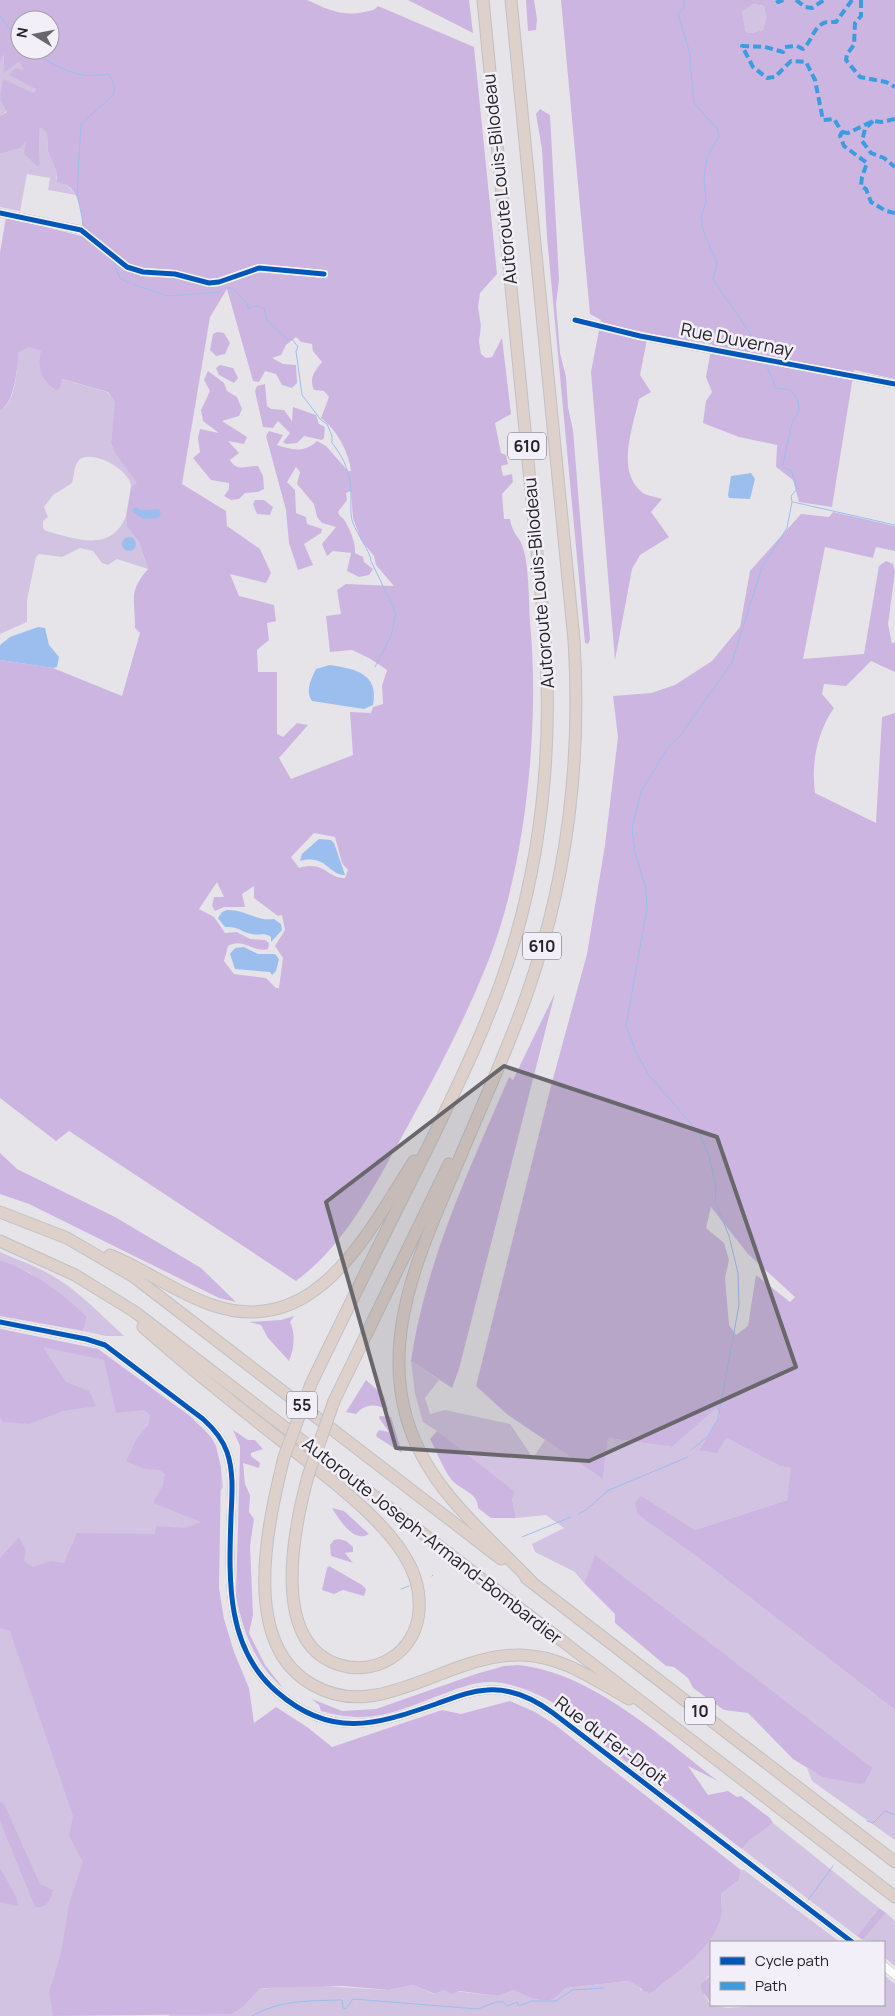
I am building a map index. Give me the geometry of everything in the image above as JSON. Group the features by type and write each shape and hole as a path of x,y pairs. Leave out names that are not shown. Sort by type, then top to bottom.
{"highway":[{"name":"Autoroute Louis-Bilodeau","path":"441,1119 486,1022 518,930 538,837 548,738 548,680 545,626 483,0"},
{"name":"Autoroute Louis-Bilodeau","path":"498,1067 534,974 557,886 571,796 576,698 570,604 510,0"},
{"path":"103,1291 168,1349 326,1476 401,1549 416,1580 419,1614 416,1628 407,1644 397,1654 382,1664 353,1668 330,1662 311,1647 299,1627 294,1604 293,1573 298,1522 308,1476 334,1401 498,1067"},
{"path":"498,1067 437,1212 412,1281 400,1330 399,1375 407,1421 420,1453 431,1473 458,1507 531,1581"},
{"path":"67,1238 122,1260 196,1298 220,1308 252,1312 284,1307 318,1289 343,1265 373,1225 441,1119"},
{"path":"441,1119 311,1384 284,1457 269,1541 266,1606 269,1627 276,1645 287,1663 304,1680 320,1689 338,1695 370,1696 486,1659 527,1655 551,1659 572,1666 661,1716"},
{"name":"Autoroute Joseph-Armand-Bombardier","path":"0,1212 67,1238 141,1282 531,1581"},
{"name":"Autoroute Joseph-Armand-Bombardier","path":"0,1241 58,1266 103,1291 153,1326 661,1716"},
{"name":"10","path":"531,1581 895,1862"},
{"name":"10","path":"661,1716 895,1897"}],"street":[{"path":"0,212 81,230 127,267 142,272 175,274 209,283 220,282 259,268 324,274"},
{"name":"Rue Duvernay","path":"575,320 640,336 895,384"},
{"name":"Rue du Fer-Droit","path":"0,1322 90,1340 105,1345 170,1393 216,1432 227,1450 232,1474 229,1574 232,1608 241,1637 254,1664 270,1686 288,1701 323,1718 358,1724 390,1720 479,1691 503,1690 528,1698 554,1713 851,1941"},
{"path":"885,1967 895,1975"}],"highlighted area":[{"path":"504,1066 717,1137 796,1367 589,1461 396,1448 326,1202"}],"shaded area":[{"path":"0,0 307,0 328,9 349,14 370,11 378,6 474,47 497,274 480,293 478,307 481,326 479,342 481,354 486,358 492,357 502,338 511,414 495,423 501,453 506,455 508,464 501,466 503,476 512,474 513,482 502,494 504,519 510,519 513,529 522,544 525,556 533,662 531,748 521,838 502,922 471,1003 450,1046 371,1192 358,1212 330,1249 296,1281 69,1131 56,1141 0,1098 0,660 53,668 122,696 140,633 135,628 135,590 148,569 139,542 127,527 126,516 131,487 137,483 114,452 111,443 115,402 108,392 62,379 60,388 56,390 41,373 41,351 29,347 19,352 12,393 9,401 0,410 0,253 6,217 81,236 82,224 79,202 76,195 68,186 57,182 56,170 48,152 47,134 42,128 39,129 40,165 37,166 24,154 26,141 20,148 0,154 0,116 7,112 0,99 3,79 33,93 36,89 9,75 15,68 24,70 19,62 3,73 4,54 0,63","holes":["227,289 253,381 259,382 265,371 276,374 282,385 292,388 297,383 296,365 283,364 272,358 281,355 286,345 296,337 301,342 312,344 313,351 322,362 312,379 314,390 324,391 329,397 321,418 332,428 348,456 351,471 348,471 326,446 317,441 303,449 293,449 277,445 283,435 269,431 266,436 286,510 289,543 298,570 313,565 304,544 321,533 322,529 307,524 306,517 296,513 295,490 287,482 296,467 300,472 297,484 314,504 317,517 322,523 336,527 322,544 327,556 333,551 351,553 347,571 359,577 369,575 373,569 364,562 363,557 355,553 351,532 338,512 347,500 346,493 351,491 353,518 361,540 374,556 376,565 394,586 346,584 337,590 341,614 326,616 330,652 352,650 387,670 382,686 383,704 373,707 371,713 350,712 353,755 291,779 279,758 308,725 297,723 283,737 277,734 277,672 258,672 257,650 269,640 267,623 276,621 274,605 239,596 230,574 266,583 271,573 260,549 227,526 226,511 182,484 210,317","314,833 335,837 342,863 348,870 345,878 333,875 314,866 299,868 291,857","217,882 224,897 214,897 212,906 215,911 224,907 245,907 242,894 254,886 254,898 278,916 282,915 285,930 275,946 283,958 279,988 276,988 266,978 234,974 224,961 228,946 238,943 263,950 268,949 269,943 265,940 250,939 237,932 225,933 214,917 199,909"]},
{"path":"408,0 469,0 473,33"},
{"path":"526,0 534,0 537,19 536,30 528,31"},
{"path":"561,0 895,0 895,379 854,370 832,507 799,502 793,480 776,467 777,445 739,437 703,423 706,401 712,392 706,377 712,344 648,334 640,375 651,392 639,399 630,436 628,461 630,473 635,484 643,493 662,499 651,512 669,537 640,555 632,569 615,660 591,372 601,320 590,314","holes":["753,4 764,6 766,18 763,30 751,33 746,32 742,12"]},
{"path":"753,4 764,6 766,18 763,30 751,33 746,32 742,12"},
{"path":"4,53 3,72 19,62 36,89 0,116 0,63"},
{"path":"540,109 550,115 559,280 556,304 560,353 566,377 568,407 573,430 590,639 588,644 585,643 547,237 542,149 536,114"},
{"path":"42,128 47,134 48,152 56,170 56,179 69,187 76,195 48,190 50,178 27,174 20,211 0,207 0,154 13,150 26,141 40,165 39,129"},
{"path":"217,332 224,333 230,343 225,354 216,356 210,350 213,334"},
{"path":"29,346 41,351 60,388 61,379 107,392 116,402 111,443 114,452 138,483 131,487 130,481 118,468 101,459 85,457 77,462 72,483 53,495 44,507 48,517 43,521 43,528 46,531 81,540 102,539 112,535 120,528 126,516 127,527 139,542 148,569 117,559 108,565 102,563 93,551 80,548 62,557 39,554 36,557 27,600 27,622 0,634 0,410 6,406 13,393 19,352"},
{"path":"220,365 233,368 238,378 234,383 219,375 216,368"},
{"path":"208,371 224,383 227,391 237,397 242,409 239,416 222,421 247,437 244,444 228,441 239,453 230,460 236,466 242,468 258,466 263,476 264,489 258,492 245,493 239,499 231,500 224,496 229,489 229,483 211,480 193,458 200,452 198,438 200,429 219,433 203,421 201,410 210,391 204,380"},
{"path":"265,384 267,406 271,409 284,410 292,421 293,407 316,415 319,424 325,427 324,438 322,440 304,436 297,443 286,444 283,442 290,433 278,421 273,428 263,427 255,391 257,386"},
{"path":"255,500 264,500 273,507 270,515 257,514 253,504"},
{"path":"833,512 895,526 895,551 876,547 873,558 825,547 803,659 864,654 879,566 886,561 893,564 895,572 888,624 892,644 895,642 895,672 871,661 846,686 824,684 822,694 834,708 819,738 814,782 815,793 876,823 882,717 895,713 895,1710 700,1559 638,1515 635,1503 641,1496 695,1530 787,1500 791,1468 780,1466 726,1438 717,1453 699,1450 720,1416 716,1408 672,1447 608,1438 603,1479 508,1415 476,1386 551,1086 587,954 605,845 618,737 613,696 651,693 675,685 712,661 740,627 750,571 801,514 829,517","holes":["711,1207 748,1254 795,1297 790,1302 756,1275 748,1326 736,1335 729,1325 725,1278 729,1260 724,1243 706,1228"]},
{"path":"555,993 459,1369 452,1388 411,1361 427,1286 464,1182 509,1077 513,1080"},
{"path":"0,1153 17,1169 115,1217 201,1268 236,1302 219,1298 29,1204 0,1194"},
{"path":"0,1252 40,1269 63,1282 124,1336 106,1336 83,1331 87,1317 30,1273 0,1260"},
{"path":"0,1260 36,1277 66,1299 87,1317 83,1331 0,1316"},
{"path":"294,1316 290,1322 294,1342 289,1361 268,1338 261,1325 249,1322 281,1320"},
{"path":"0,1329 98,1349 204,1429 213,1443 218,1456 223,1487 121,1655 56,2016 0,2016"},
{"path":"0,1329 98,1349 190,1416 211,1437 216,1446 221,1468 219,1588 224,1619 234,1652 249,1688 254,1723 276,1707 307,1727 332,1747 442,1710 461,1714 510,1701 535,1712 554,1724 741,1870 739,1880 721,1894 721,1917 717,1929 703,1949 656,1990 649,1993 628,1981 566,1988 554,1999 547,2001 533,1999 513,1990 498,1996 459,1991 452,1994 444,1990 435,1994 413,1985 389,1990 342,1986 266,1988 260,1989 243,2007 232,2014 53,2016 49,1992 61,1953 69,1904 83,1862 69,1836 73,1816 10,1631 0,1628 0,1558 19,1537 26,1550 24,1561 33,1567 50,1561 64,1563 77,1533 155,1534 156,1526 185,1528 201,1522 153,1503 163,1485 165,1474 159,1470 145,1469 126,1461 137,1438 149,1424 150,1415 144,1410 116,1413 104,1360 43,1347 66,1382 89,1391 96,1406 63,1411 29,1424 3,1422 0,1417"},
{"path":"411,1361 439,1380 425,1398 430,1414 445,1410 510,1424 533,1458 545,1440 603,1479 608,1438 672,1447 716,1407 720,1416 699,1450 726,1438 780,1466 792,1468 787,1500 695,1530 641,1497 638,1515 700,1559 895,1710 895,1840 812,1781 807,1768 822,1777 865,1783 873,1768 595,1556 584,1583 575,1572 535,1552 532,1544 564,1528 546,1515 516,1518 512,1498 437,1431 423,1422 415,1394"},
{"path":"366,1380 384,1396 388,1410 367,1406 356,1414 346,1412"},
{"path":"380,1416 391,1417 402,1453 377,1437 376,1435 379,1430 389,1432 379,1418"},
{"path":"233,1430 248,1440 255,1440 263,1449 251,1453 251,1456 260,1463 259,1468 243,1463 245,1484 250,1495 249,1512 254,1519 250,1546 253,1615 249,1633 265,1665 283,1688 273,1679 258,1658 242,1622 236,1596 240,1446"},
{"path":"437,1431 515,1492 512,1498 516,1518 491,1518 478,1508 476,1499 470,1493 452,1480 430,1439"},
{"path":"332,1508 344,1511 369,1534 358,1536 353,1533 343,1524"},
{"path":"334,1540 346,1541 353,1547 353,1552 345,1553 353,1563 331,1556 330,1545"},
{"path":"595,1555 873,1768 865,1783 859,1784 822,1777 793,1759 748,1713 724,1710 693,1688 688,1678 674,1667 666,1666 615,1623 615,1614 584,1583"},
{"path":"329,1566 362,1585 366,1589 364,1596 343,1590 334,1594 322,1590"},
{"path":"518,1665 545,1670 599,1693 649,1727 718,1781 688,1766 708,1795 728,1791 737,1797 741,1796 770,1818 773,1823 749,1841 742,1849 604,1745 607,1736 539,1695 524,1689 494,1682 475,1683 400,1710 385,1714 356,1717 321,1711 319,1705 312,1699 342,1711 376,1709 476,1674 504,1666"},
{"path":"0,1802 4,1804 40,1884 53,1890 51,1897 42,1907 35,1907 0,1821"},
{"path":"773,1823 879,1908 857,1936 742,1849 749,1841"},
{"path":"0,1868 17,1898 18,1904 16,1906 0,1902"},
{"path":"741,1870 744,1870 839,1941 710,1941 710,1976 707,1977 704,1995 710,2006 728,2008 753,2006 885,2006 885,1976 895,1984 895,2016 168,2016 172,2013 232,2014 243,2007 260,1989 302,1985 389,1990 413,1985 434,1994 444,1990 498,1996 513,1990 533,1999 547,2001 554,1999 566,1988 628,1981 635,1982 641,1990 656,1990 670,1978 722,1909 721,1894 739,1880"},
{"path":"879,1908 886,1913 863,1940 857,1936"},
{"path":"886,1913 895,1921 895,1966 885,1958 885,1941 863,1940"},
{"path":"710,1976 710,2002 701,1990 701,1984"}],"water":[{"path":"751,473 755,479 750,499 729,498 731,476"},
{"path":"135,507 141,510 159,509 161,515 158,518 143,519 132,511"},
{"path":"126,537 132,537 136,544 132,551 126,551 122,547 122,541"},
{"path":"38,627 45,628 49,645 59,657 57,667 0,660 0,645 10,637"},
{"path":"330,665 348,668 363,674 369,679 374,694 373,705 364,709 312,701 309,689 316,669"},
{"path":"319,839 331,840 334,843 345,875 335,872 316,860 300,861 302,854"},
{"path":"227,910 274,919 281,924 282,930 271,942 271,937 266,935 248,933 233,927 225,927 218,918 222,912"},
{"path":"244,947 258,954 275,954 279,959 276,971 272,975 270,972 235,969 230,954 235,948"}],"waterway":[{"path":"684,0 684,7 678,14 689,50 694,103 718,130 719,136 707,157 704,177 706,203 701,217 703,230 717,263 713,279 749,332 769,355"},
{"path":"0,16 10,29"},
{"path":"46,60 76,74 109,74 115,87 113,95 81,124 77,194 84,226"},
{"path":"82,236 94,245"},
{"path":"112,259 120,278 129,283"},
{"path":"133,284 167,296 220,292"},
{"path":"227,288 233,288 248,305 248,309 256,306 264,308 267,320 288,340 292,339 298,347 296,351 302,395 321,420 327,424 332,436 332,443 346,468 350,481 353,523 369,553 396,613 391,636 375,667"},
{"path":"691,1450 707,1437 718,1419 739,1305 738,1273 729,1236 715,1201 716,1187 709,1156 699,1133 648,1074 636,1052 626,1026 647,908 646,889 635,852 632,828 641,792 668,747 680,736 732,662 762,567 787,528 792,502 791,496 797,489 791,470 782,468 792,423 799,410 798,401 791,390 776,388 767,367"},
{"path":"793,502 895,525"},
{"path":"578,1514 586,1510 609,1490 688,1457"},
{"path":"522,1537 571,1517"},
{"path":"401,1589 409,1586"},
{"path":"867,1821 873,1823 885,1811 895,1815"},
{"path":"808,1900 833,1866"},
{"path":"252,2016 273,2007 305,2001 342,2000 343,2008 346,2009 353,1999 478,2009 496,2002 503,2002 507,2006 517,2002 519,2006 532,2001 556,2001 572,1990 603,1988"}],"marked path":[{"path":"777,0 778,2 784,0"},
{"path":"796,0 805,7 812,8 824,0"},
{"path":"852,0 836,22 823,23 819,26 803,49 797,46 785,47 783,52 765,47 742,46 753,67 767,78 775,77 791,61 806,62 815,80 823,120 834,119 842,132 840,136 844,146 867,163 861,186 866,189 871,202 886,211 895,213"},
{"path":"861,0 861,16 855,23 854,45 847,54 846,60 860,77 886,82 895,87"},
{"path":"842,132 848,133 873,121 881,122 895,119"},
{"path":"873,121 865,129 862,141 871,153 884,158 895,167"}],"cycle path":[{"path":"0,213 81,230 127,267 143,272 175,274 209,283 219,282 259,268 324,274"},
{"path":"575,320 640,336 895,384"},
{"path":"0,1322 86,1339 105,1345 203,1419 217,1434 225,1447 232,1476 231,1587 239,1633 248,1655 260,1674 277,1692 297,1707 316,1717 354,1724 393,1718 474,1692 496,1690 522,1696 538,1703 553,1713 851,1941"}]}
